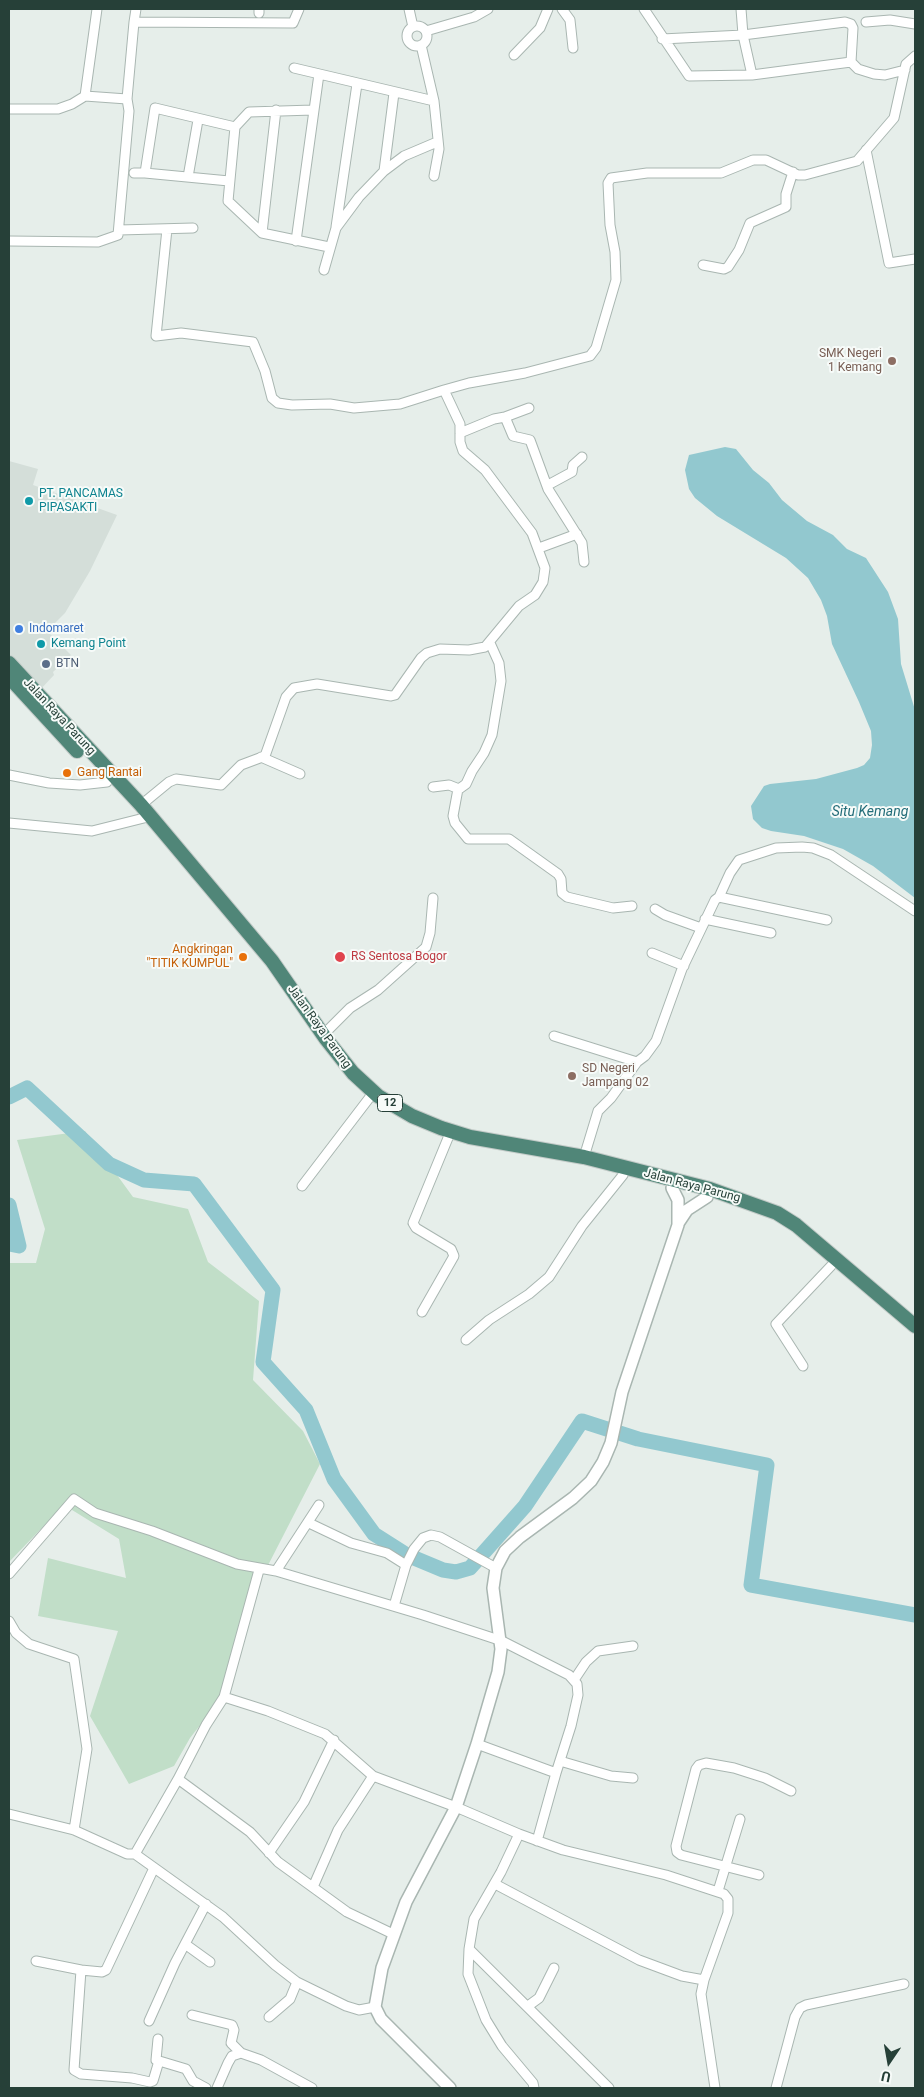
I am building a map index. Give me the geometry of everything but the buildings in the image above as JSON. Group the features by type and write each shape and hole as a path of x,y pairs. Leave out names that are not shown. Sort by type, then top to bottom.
{"highway":[{"name":"Jalan Raya Parung","path":"9,663 141,804 272,961 288,991 348,1077 370,1097 410,1122 468,1144 582,1164 707,1197 772,1217 792,1231 915,1336"},
{"name":"Jalan Raya Parung","path":"9,678 107,782 144,818 241,933 353,1073 378,1096 412,1116 470,1137 584,1157 710,1190 777,1213 796,1225 915,1326"}],"street":[{"path":"85,96 97,9"},
{"path":"9,241 98,242 114,237 119,230 129,111 127,99 136,9"},
{"path":"134,22 293,23 299,9"},
{"path":"409,9 413,26"},
{"path":"426,31 474,18 488,9"},
{"path":"514,55 540,28 548,9"},
{"path":"562,9 570,20 572,48"},
{"path":"644,9 662,39 689,76 752,75 851,62"},
{"path":"741,9 743,35 752,75"},
{"path":"866,22 890,20 915,24"},
{"path":"662,39 743,35 845,22 851,24 853,28 851,62 858,69 885,75 905,70"},
{"path":"413,26 420,26 426,31"},
{"path":"413,26 408,32 408,39 413,45 421,45 426,40 426,31"},
{"path":"421,45 434,101 436,142 439,149 434,176"},
{"path":"168,229 156,336 181,333 253,342 266,371 272,398 278,402 354,408 400,404 469,383 525,373 590,356 596,348 616,280 615,252 610,225 608,183 611,178 647,173 721,173 753,160 766,160 793,172 805,175 857,161 894,118 908,61 915,56"},
{"path":"294,68 434,101"},
{"path":"296,241 319,74"},
{"path":"324,270 329,247 336,228 357,84"},
{"path":"384,171 394,93"},
{"path":"9,109 58,109 72,104 85,96 127,99"},
{"path":"145,173 155,108 198,120 235,127"},
{"path":"262,233 276,110"},
{"path":"313,110 249,112 235,127 228,201 262,233 329,247"},
{"path":"188,177 198,120"},
{"path":"336,228 359,197 384,171 404,156 436,142"},
{"path":"866,150 889,263 915,259"},
{"path":"703,265 724,269 728,267 739,250 750,223 786,207 786,194 793,172"},
{"path":"134,173 229,181"},
{"path":"119,230 193,228"},
{"path":"141,804 169,782 176,779 221,785 241,765 261,757 268,751 286,696 294,688 317,684 391,696 395,695 421,658 427,653 440,649 479,650 490,642 519,606 535,595 544,582 545,568 539,548 532,534 485,470 463,451 460,424 444,390"},
{"path":"460,433 494,419 529,408"},
{"path":"505,417 513,436 530,440 548,489 582,543 584,562"},
{"path":"548,485 572,472 573,465 582,457"},
{"path":"539,548 577,534"},
{"path":"490,642 499,662 501,681 492,735 468,781 458,789 453,816 455,823 468,839 473,841 509,839 558,874 561,879 562,893 567,897 613,908 632,906"},
{"path":"261,757 272,764 300,774"},
{"path":"9,775 64,784 93,785 107,782"},
{"path":"433,787 449,785 458,789"},
{"path":"9,823 92,831 105,830 144,818"},
{"path":"584,1157 598,1111 611,1098 637,1062 645,1056 656,1041 702,923 739,860 776,848 802,847 822,851 915,911"},
{"path":"719,897 827,920"},
{"path":"323,1035 350,1008 378,990 426,946 430,933 433,898"},
{"path":"655,909 665,915 702,923 771,933"},
{"path":"652,953 684,966"},
{"path":"554,1036 637,1062"},
{"path":"302,1186 370,1097"},
{"path":"422,1312 454,1256 451,1249 416,1228 413,1223 448,1138"},
{"path":"466,1340 490,1320 549,1278 582,1226 623,1175"},
{"path":"672,1188 678,1200 678,1225"},
{"path":"448,2088 381,2019 375,2007 382,1968 393,1934 406,1902 456,1806 498,1672 502,1641 493,1588 496,1568 505,1550 573,1498 591,1481 603,1462 611,1443 622,1392 678,1225 686,1210 707,1197"},
{"path":"803,1366 777,1323 831,1266"},
{"path":"9,1574 74,1499 95,1513 117,1522 152,1531 237,1564 276,1572 394,1606 502,1641 569,1675 578,1684 578,1695 537,1841"},
{"path":"276,1572 319,1505"},
{"path":"309,1523 351,1543 387,1552 407,1564"},
{"path":"394,1606 407,1564 414,1549 423,1538 431,1535 440,1537 467,1550 496,1568"},
{"path":"135,1854 178,1779 206,1725 224,1697 259,1570"},
{"path":"9,1621 16,1633 29,1644 74,1659 87,1749 74,1830"},
{"path":"574,1680 586,1662 598,1651 633,1646"},
{"path":"224,1697 293,1720 334,1740 373,1776 456,1806 537,1841 563,1850 666,1875 718,1891 728,1899 728,1913 720,1940 704,1980 701,2004 715,2088"},
{"path":"269,1853 304,1802 334,1740"},
{"path":"477,1744 556,1773"},
{"path":"560,1761 611,1776 633,1778"},
{"path":"759,1875 681,1855 677,1852 676,1846 699,1765 706,1763 746,1771 791,1791"},
{"path":"313,1887 338,1830 373,1776"},
{"path":"178,1779 250,1832 269,1853 347,1912 393,1934"},
{"path":"9,1814 74,1830 127,1854 135,1854 240,1930 275,1965 297,1982 346,2006 359,2010 375,2007"},
{"path":"718,1891 724,1866 740,1819"},
{"path":"520,1834 495,1884 474,1919 469,1949 468,1974 486,2020 502,2046 533,2083 534,2088"},
{"path":"36,1961 81,1970 102,1972 106,1970 154,1868"},
{"path":"495,1884 639,1960 671,1972 704,1980"},
{"path":"149,2021 206,1904"},
{"path":"185,1944 210,1962"},
{"path":"469,1949 609,2088"},
{"path":"528,2006 539,1998 554,1968"},
{"path":"81,1970 74,2070 76,2072 132,2078 150,2082 153,2081 159,2061"},
{"path":"269,2017 290,1999 297,1982"},
{"path":"776,2088 795,2016 800,2008 806,2004 904,1984"},
{"path":"192,2015 232,2024 234,2030 231,2043 241,2053"},
{"path":"158,2040 154,2058 186,2068 193,2081 206,2088"},
{"path":"217,2088 228,2063 236,2054 241,2053 254,2056 312,2088"}],"shaded area":[{"path":"9,461 38,469 33,485 117,515 90,571 65,613 47,631 71,655 53,672 54,675 39,691 9,656"}],"green space":[{"path":"85,1131 133,1197 188,1209 208,1262 259,1301 253,1380 303,1431 320,1464 262,1577 220,1700 190,1738 174,1766 129,1784 90,1716 118,1631 38,1616 48,1558 126,1578 119,1539 64,1505 9,1562 9,1263 36,1263 45,1229 17,1140"}],"water":[{"name":"Situ Kemang","path":"725,447 736,449 753,470 769,483 782,500 807,521 833,535 847,549 866,558 888,592 898,619 901,664 915,710 915,898 873,866 843,849 804,836 762,828 753,819 751,806 764,786 816,779 864,765 870,758 872,745 871,731 832,644 827,616 821,600 808,578 786,558 717,516 695,498 689,489 685,470 689,455"}],"waterway":[{"path":"9,1097 27,1088 109,1164 144,1180 194,1184 273,1290 263,1362 306,1410 334,1479 374,1534 407,1555 443,1570 456,1572 470,1568 525,1506 582,1421 638,1439 767,1465 751,1585 915,1615"},
{"path":"9,1205 19,1246 9,1244"}],"place":[{"name":"SMK Negeri 1 Kemang","path":"892,361"},
{"name":"PT. PANCAMAS PIPASAKTI","path":"29,501"},
{"name":"Indomaret","path":"19,629"},
{"name":"Kemang Point","path":"41,644"},
{"name":"BTN","path":"46,664"},
{"name":"Gang Rantai","path":"67,773"},
{"name":"Angkringan \"TITIK KUMPUL\"","path":"243,957"},
{"name":"RS Sentosa Bogor","path":"340,957"},
{"name":"SD Negeri Jampang 02","path":"572,1076"}]}
